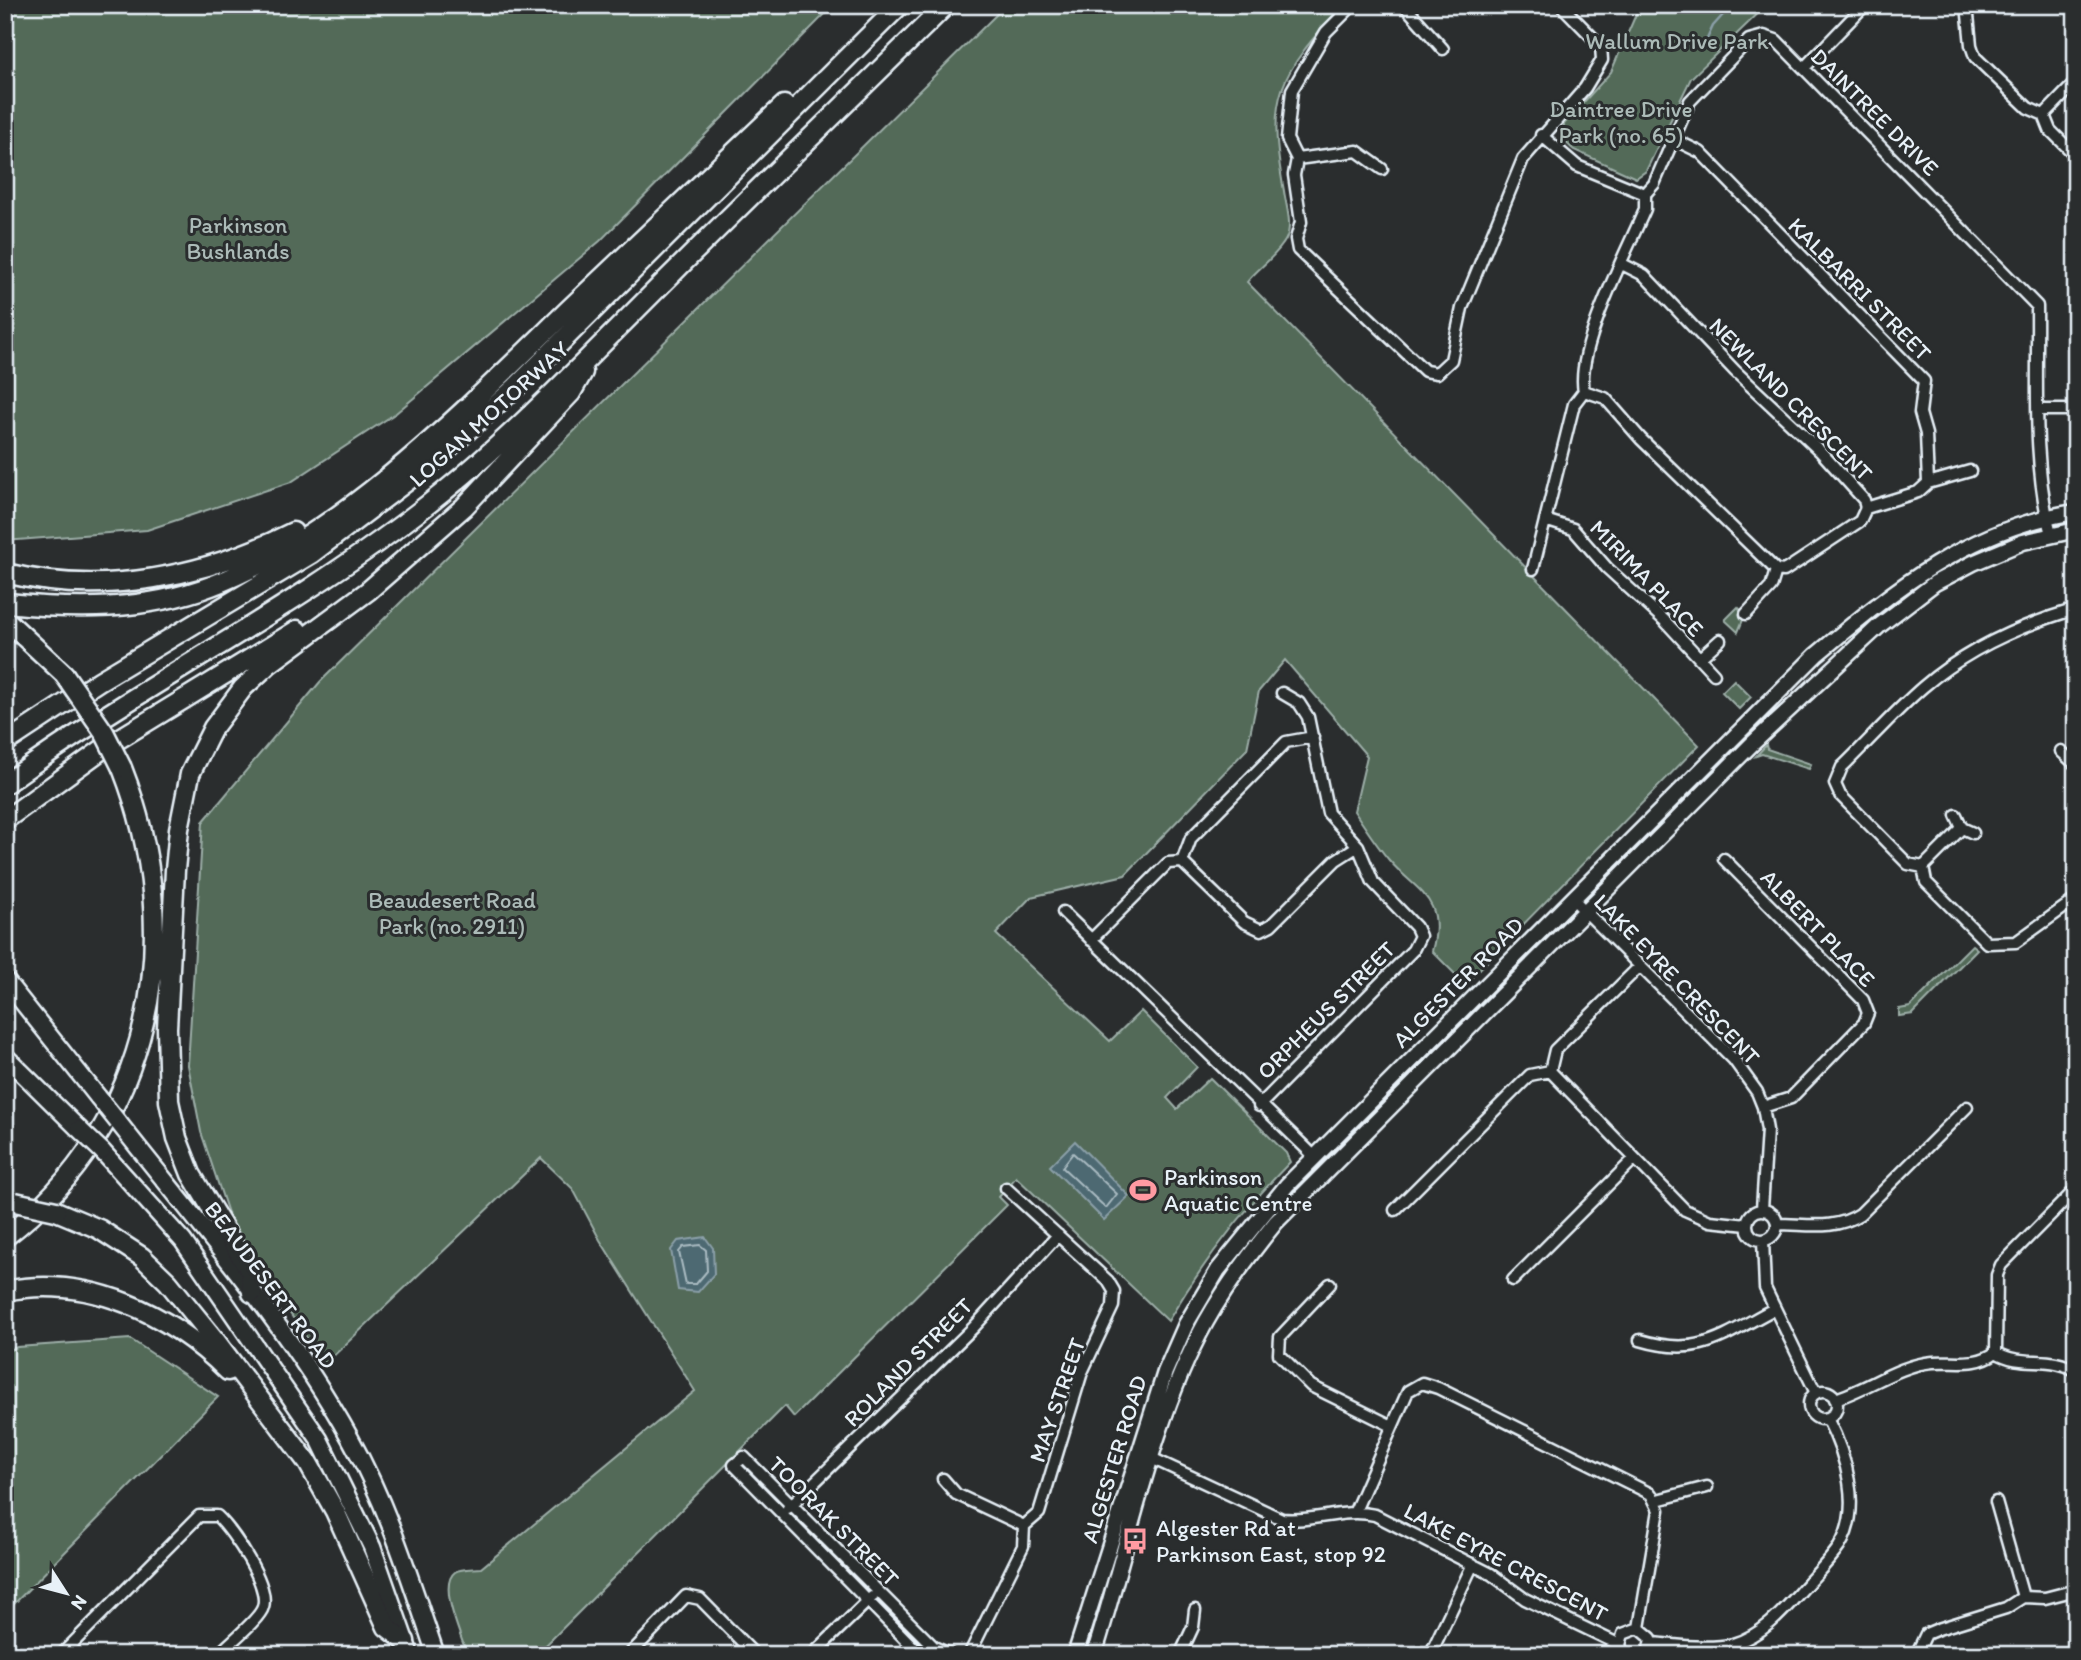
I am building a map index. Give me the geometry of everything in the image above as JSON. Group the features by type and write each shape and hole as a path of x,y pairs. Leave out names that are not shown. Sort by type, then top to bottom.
{"highway":[{"name":"LOGAN MOTORWAY","path":"5,743 99,681 311,554 425,468 516,387 900,5"},
{"name":"LOGAN MOTORWAY","path":"5,785 113,710 294,600 376,544 474,466 596,350 828,118 946,5"},
{"path":"6,611 106,607 184,594 252,568 355,500 479,397 789,100 823,83"},
{"path":"252,1293 250,1272 207,1205 183,1155 169,1101 166,1063 171,934 184,798 200,751 243,688 269,664 368,591 464,507 513,458 571,393 596,350"},
{"path":"5,573 80,583 132,582 164,577 243,555 292,532 340,503 355,500"},
{"path":"5,820 104,748 380,578"},
{"path":"5,1237 60,1186 86,1152 118,1097 145,1022 155,953 154,887 142,823 122,768 104,732 64,674 6,611"},
{"name":"BEAUDESERT ROAD","path":"5,979 303,1361 351,1440 388,1520 436,1655"},
{"name":"BEAUDESERT ROAD","path":"5,1056 102,1151 183,1241 297,1402 358,1513 408,1648"},
{"path":"10,1202 56,1211 99,1228 157,1270 263,1399 321,1483 387,1627 408,1648"},
{"path":"5,1291 35,1288 80,1291 119,1300 153,1313 189,1336 247,1391 263,1399"}],"main road":[{"name":"ALGESTER ROAD","path":"1094,1655 1165,1372 1203,1294 1243,1237 1315,1157 1816,655 1890,594 1962,548 2046,516 2076,512"},
{"name":"ALGESTER ROAD","path":"1075,1655 1146,1456 1186,1362 1224,1291 1276,1222 1788,708 1896,611 1935,583 1973,563 2050,535 2076,530"},
{"path":"1315,1157 1328,1168"}],"street":[{"path":"1353,5 1326,32 1292,90 1287,139 1297,159 1294,175 1301,222 1296,239 1298,250 1424,371 1437,373 1451,360 1462,308 1522,159 1585,88 1602,60 1601,46 1561,5"},
{"path":"1404,5 1443,49"},
{"path":"1804,68 1865,5"},
{"path":"1968,5 1975,57 2028,108 2044,115 2050,130 2076,156"},
{"name":"DAINTREE DRIVE","path":"1533,569 1574,404 1584,391 1581,377 1588,345 1644,209 1645,194 1654,184 1690,101 1749,40 1764,36 1776,40 2037,306 2038,457 2050,535"},
{"path":"2044,115 2076,82"},
{"path":"1541,135 1577,166 1645,194"},
{"name":"KALBARRI STREET","path":"1674,139 1700,152 1784,241 1857,310 1905,363 1917,371 1924,381 1920,413 1926,434 1928,483"},
{"path":"1297,159 1357,151 1382,169"},
{"name":"NEWLAND CRESCENT","path":"1622,264 1644,275 1735,371 1787,417 1864,500 1866,508 1860,521 1784,571 1776,570"},
{"path":"1584,391 1605,398 1641,439 1776,570 1771,587 1746,614"},
{"path":"2038,410 2076,410"},
{"path":"1866,508 1919,492 1928,483 1970,471"},
{"name":"MIRIMA PLACE","path":"1545,520 1573,529 1607,568 1714,674"},
{"path":"1923,867 1908,864 1840,795 1835,784 1837,774 1923,687 1952,665 1994,640 2042,619 2076,609"},
{"path":"1700,658 1720,640"},
{"name":"ORPHEUS STREET","path":"1259,1105 1418,943 1420,936 1416,927 1373,882 1358,846 1328,813 1308,718 1299,703 1282,693"},
{"path":"1182,862 1191,838 1286,742 1312,737"},
{"path":"2061,751 2076,765"},
{"path":"1956,815 1962,828 1973,833"},
{"path":"1923,867 1962,828"},
{"path":"1091,940 1168,863 1182,862 1244,922 1262,930 1271,925 1336,860 1358,846"},
{"name":"ALBERT PLACE","path":"1724,859 1863,1000 1868,1013 1864,1023 1791,1098 1763,1107"},
{"path":"1923,867 1926,882 1987,943 2016,942 2076,899"},
{"name":"LAKE EYRE CRESCENT","path":"1573,899 1734,1060 1757,1091 1767,1130 1762,1209"},
{"path":"1063,912 1315,1157"},
{"path":"1550,1071 1555,1051 1640,966"},
{"path":"1550,1071 1685,1210 1698,1218 1747,1225"},
{"path":"1395,1210 1530,1075 1550,1071"},
{"path":"1778,1224 1835,1226 1846,1223 1860,1214 1967,1107"},
{"path":"1513,1280 1634,1160"},
{"name":"MAY STREET","path":"971,1654 1023,1546 1024,1526 1039,1513 1082,1372 1113,1306 1114,1292 1108,1281 1006,1188"},
{"path":"1996,1352 1997,1275 2001,1265 2072,1193"},
{"path":"1762,1209 1771,1212 1778,1224 1775,1234 1763,1240 1750,1234 1747,1225 1750,1216 1762,1209"},
{"name":"ROLAND STREET","path":"782,1514 974,1327 1058,1235"},
{"path":"1763,1240 1765,1288 1816,1393"},
{"path":"1330,1284 1280,1337 1279,1354 1311,1386 1392,1426"},
{"path":"1640,1340 1668,1348 1707,1344 1774,1309"},
{"path":"1996,1352 2017,1362 2060,1363 2076,1371"},
{"path":"1835,1399 1907,1368 1931,1362 1974,1363 1996,1352"},
{"path":"1355,1511 1408,1391 1422,1383 1628,1482 1657,1500 1707,1487"},
{"path":"1826,1392 1835,1399 1835,1411 1827,1418 1817,1418 1811,1412 1811,1399 1816,1393 1826,1392"},
{"path":"1652,1643 1698,1646 1732,1644 1754,1635 1782,1613 1839,1547 1849,1526 1851,1495 1827,1418"},
{"name":"LAKE EYRE CRESCENT","path":"1146,1456 1282,1519 1296,1521 1355,1511 1376,1515 1473,1564 1525,1599 1622,1650"},
{"name":"TOORAK STREET","path":"921,1655 734,1465 744,1457 934,1647 950,1654"},
{"path":"943,1479 956,1494 1024,1526"},
{"path":"1639,1628 1659,1510 1657,1500"},
{"path":"1996,1502 2023,1597"},
{"path":"61,1655 199,1516 217,1516 232,1530 265,1594 263,1610 218,1655"},
{"path":"1430,1655 1473,1564"},
{"path":"1916,1655 1926,1634 2006,1608 2023,1597 2045,1598 2076,1590"},
{"path":"812,1655 877,1591"},
{"path":"629,1655 686,1596 692,1596 699,1599 755,1655"},
{"path":"1180,1655 1193,1627 1195,1610"},
{"path":"1622,1650 1626,1631 1639,1628 1648,1633 1652,1643 1648,1655"},
{"path":"950,1654 960,1650 971,1654"}],"green space":[{"name":"Parkinson Bushlands","path":"5,5 834,5 600,241 396,413 291,482 147,530 5,541"},
{"name":"Beaudesert Road Park (no. 2911)","path":"1006,5 1343,5 1304,51 1282,89 1276,131 1288,215 1288,234 1278,250 1247,282 1699,745 1465,984 1432,951 1436,933 1435,918 1426,897 1389,860 1354,811 1367,756 1285,660 1259,691 1247,749 1125,875 1031,897 996,934 1110,1041 1141,1011 1197,1067 1167,1098 1177,1109 1210,1078 1286,1153 1290,1162 1224,1238 1168,1321 1016,1177 999,1197 1007,1205 794,1417 785,1406 536,1655 467,1655 450,1599 450,1579 455,1572 481,1568 695,1391 600,1240 573,1189 541,1158 325,1364 235,1234 201,1132 188,1065 203,822 320,682"},
{"path":"1640,5 1767,5 1691,78 1646,171 1636,178 1574,150 1564,139 1563,132 1564,124 1611,72"},
{"path":"1738,607 1745,615 1738,632 1725,620"},
{"path":"1734,680 1751,697 1739,709 1722,692"},
{"path":"1766,745 1767,749 1811,764 1809,769 1762,754 1756,756"},
{"path":"1972,945 1977,949 1913,1014 1899,1016 1899,1009 1910,1007"},
{"path":"130,1339 218,1397 5,1613 5,1352 17,1347"}],"water":[{"path":"1075,1141 1129,1196 1104,1220 1050,1166"},
{"path":"705,1237 713,1248 714,1274 698,1292 678,1290 671,1250 678,1241"}],"waterway":[{"path":"1707,39 1713,26 1732,5"}],"place":[{"name":"Parkinson Aquatic Centre","path":"1143,1190"},
{"name":"Algester Rd at Parkinson East, stop 92","path":"1135,1541"}],"park label":[{"name":"Wallum Drive Park","path":"1677,41"},
{"name":"Daintree Drive Park (no. 65)","path":"1621,122"}]}
